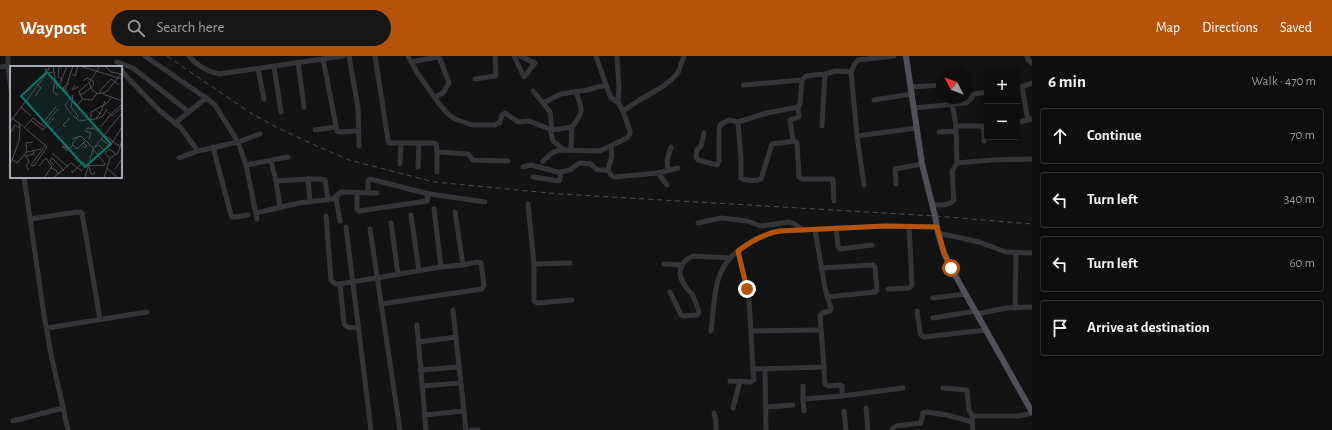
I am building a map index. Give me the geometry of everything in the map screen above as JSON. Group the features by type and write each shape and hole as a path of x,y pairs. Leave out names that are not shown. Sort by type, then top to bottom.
{"main road":[{"path":"906,56 922,164 937,230 948,263 1032,413"}],"street":[{"path":"8,56 10,82"},
{"path":"115,56 119,66"},
{"path":"145,56 215,105 238,142 246,165 257,219"},
{"path":"189,56 197,64 219,74 343,56"},
{"path":"349,56 357,104 359,146"},
{"path":"376,56 388,142 401,144 435,143 437,145 437,172"},
{"path":"408,56 435,97 451,116 466,123 477,125 496,125 500,122 502,115 505,113 518,122 529,121 551,130 572,127"},
{"path":"475,78 492,77 496,75 495,56"},
{"path":"514,56 524,78 535,63 520,56"},
{"path":"543,161 555,151 563,149 600,151 627,138 630,134 623,111 618,102 611,98 596,56"},
{"path":"618,56 618,102"},
{"path":"623,111 671,80 678,73 683,56"},
{"path":"864,185 857,136 851,72 856,58 894,56"},
{"path":"1027,56 1028,60 1032,63"},
{"path":"411,62 437,58 440,59 449,83 444,93 435,97"},
{"path":"323,59 337,131 358,131"},
{"path":"298,62 304,107"},
{"path":"0,67 8,66"},
{"path":"122,66 133,68 189,112"},
{"path":"274,66 281,112"},
{"path":"122,69 159,110 181,128 198,151"},
{"path":"258,69 264,99"},
{"path":"743,85 802,80 806,76 836,71 851,72"},
{"path":"822,126 825,74"},
{"path":"802,80 800,104 798,107 799,117 790,120 793,141 797,143 799,176 802,178 833,179 834,201"},
{"path":"1020,122 1031,119 1027,115 1020,87 1032,83"},
{"path":"543,103 560,94 587,90 606,84"},
{"path":"911,87 936,85"},
{"path":"532,91 550,112 551,130 554,143 563,149"},
{"path":"571,150 572,127 579,119 582,112 576,92"},
{"path":"972,97 974,94 984,92"},
{"path":"874,100 912,94"},
{"path":"175,123 206,98"},
{"path":"914,108 944,104"},
{"path":"932,205 949,204 954,200 952,171 957,163 956,129 952,104"},
{"path":"704,133 701,146 697,150 697,159 717,165 719,161 720,125 729,120 738,122 767,113 798,107"},
{"path":"738,122 741,179 761,179 772,144 793,141"},
{"path":"939,132 982,126 984,130 984,141"},
{"path":"315,130 336,127"},
{"path":"857,136 917,128"},
{"path":"179,158 198,151 238,142 260,134"},
{"path":"418,167 419,143"},
{"path":"400,164 401,144"},
{"path":"611,146 612,156 608,170 614,177 658,173 678,168"},
{"path":"213,147 232,217 248,215"},
{"path":"668,170 667,160 671,147"},
{"path":"437,151 468,154 473,160 508,161"},
{"path":"246,165 288,157"},
{"path":"957,163 1032,159"},
{"path":"271,161 280,207"},
{"path":"523,167 530,165 561,173 570,170 582,162 591,164 597,170 608,170"},
{"path":"896,184 895,168 922,164"},
{"path":"533,177 559,182 561,173"},
{"path":"658,173 667,185"},
{"path":"24,178 46,328 68,430"},
{"path":"276,181 308,179 325,180 328,200"},
{"path":"308,179 310,201"},
{"path":"368,193 368,182 370,179 429,194 485,202"},
{"path":"340,221 336,198 339,193 377,193"},
{"path":"357,193 359,211 427,201 429,194"},
{"path":"256,213 310,201 336,198"},
{"path":"528,204 534,264 534,301 536,303 572,300"},
{"path":"434,209 441,267"},
{"path":"30,219 78,212 82,213 100,319"},
{"path":"454,212 463,265"},
{"path":"326,216 330,278 335,284 352,283 398,274 477,262 480,264 484,285 482,289 382,304"},
{"path":"411,216 419,271"},
{"path":"698,223 721,218 747,221 761,226 788,222 793,223 803,230"},
{"path":"391,223 398,274"},
{"path":"888,289 909,288 912,285 909,226"},
{"path":"711,331 719,276 723,266 738,251 752,242 775,232 836,228 909,226 937,230 979,242 1006,252 1032,253"},
{"path":"346,227 371,430"},
{"path":"370,228 376,278 382,304 400,430"},
{"path":"836,228 839,248 872,245"},
{"path":"814,230 825,291 831,310 821,315 825,384 828,386 842,386 842,396"},
{"path":"730,381 753,381 747,289 738,251"},
{"path":"1015,308 1016,253"},
{"path":"664,264 681,265 693,256 730,258"},
{"path":"534,264 570,264"},
{"path":"670,292 681,315 699,314 693,297 683,284 680,272 681,265"},
{"path":"821,268 873,265 875,267 877,290 875,292 827,297"},
{"path":"340,284 344,324 348,327 358,328"},
{"path":"933,298 966,294"},
{"path":"933,318 1006,308 1032,307"},
{"path":"453,310 466,430"},
{"path":"917,311 920,332 924,337 986,330"},
{"path":"46,328 147,312"},
{"path":"417,325 426,430"},
{"path":"750,331 821,330"},
{"path":"418,342 456,337"},
{"path":"420,370 459,367"},
{"path":"753,369 824,367"},
{"path":"765,369 766,430"},
{"path":"733,408 740,382"},
{"path":"422,386 460,383"},
{"path":"803,386 804,411"},
{"path":"803,399 842,396 903,388"},
{"path":"943,388 966,390 973,430"},
{"path":"766,407 793,405"},
{"path":"13,421 63,408"},
{"path":"866,408 868,430"},
{"path":"425,415 463,411"},
{"path":"844,411 846,430"},
{"path":"892,430 896,426 921,423 923,413 925,412 972,419 975,416 1019,416 1032,413"},
{"path":"714,413 716,430"},
{"path":"471,430 478,430"}],"railway":[{"path":"167,56 249,112 276,127 349,160 434,182 560,194 935,216 1032,224"}],"route":[{"path":"747,289 738,251 752,242 771,233 780,231 885,226 937,227 944,253 951,268"}]}
